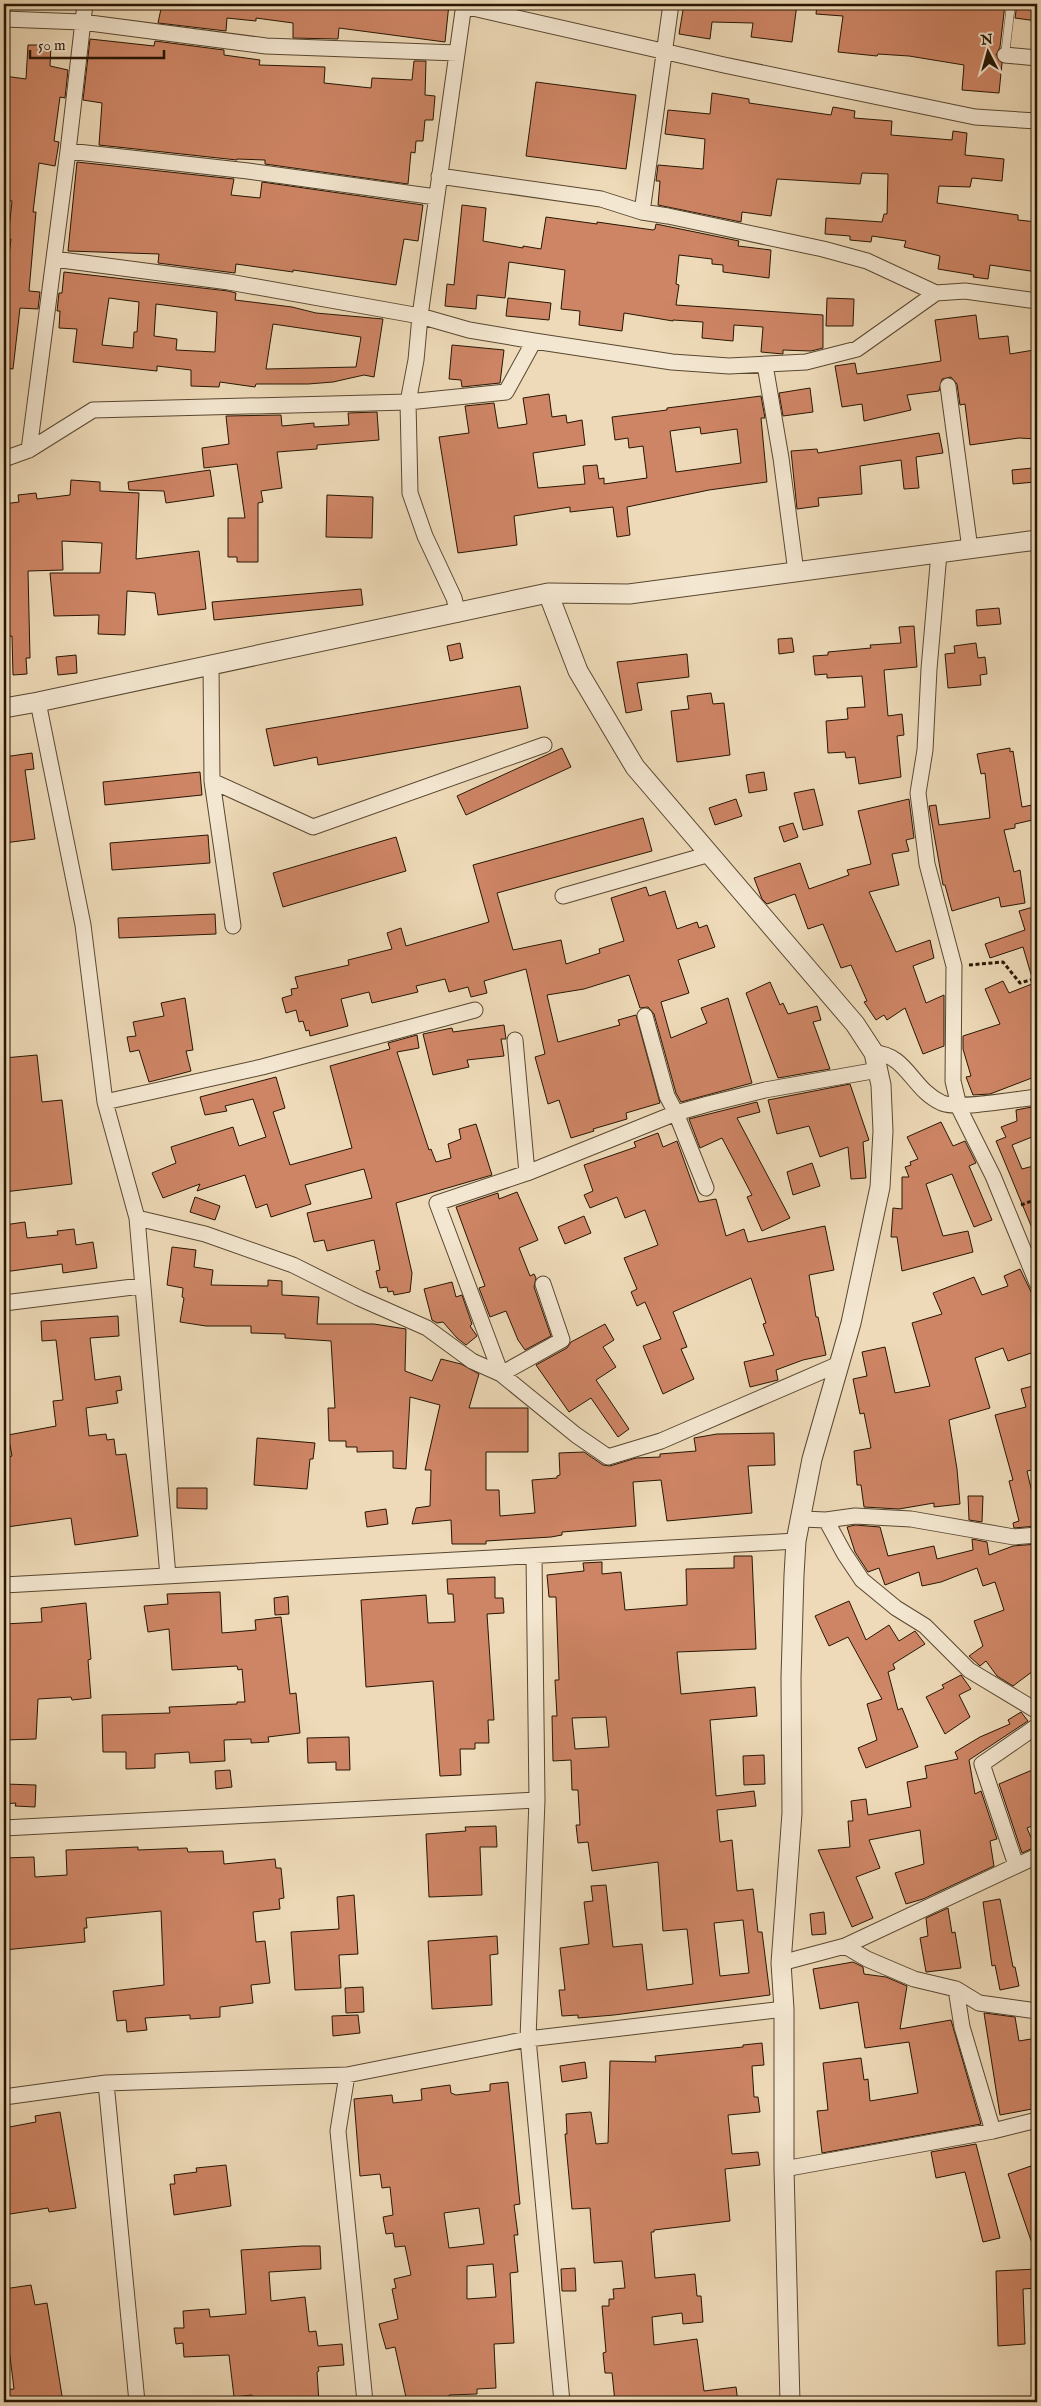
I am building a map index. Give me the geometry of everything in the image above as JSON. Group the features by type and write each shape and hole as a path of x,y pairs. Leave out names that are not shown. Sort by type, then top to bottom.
{"street":[{"path":"29,450 85,4"},
{"path":"642,212 662,80 663,51 671,4"},
{"path":"458,614 454,598 425,536 410,493 408,402 416,360 436,197 464,5 663,51 975,117 1037,121"},
{"path":"4,18 82,22 266,46 457,53"},
{"path":"1005,55 1037,58"},
{"path":"68,151 248,171 436,197"},
{"path":"439,176 600,199 642,212 779,239 866,261 936,293 965,292 1037,301"},
{"path":"54,260 229,282 420,316 469,330 534,341 672,362 729,366 806,362 857,349 936,293"},
{"path":"4,459 29,450 93,410 408,402 506,392 534,341"},
{"path":"765,365 781,458 796,572"},
{"path":"948,386 970,549"},
{"path":"4,708 458,614 548,593 629,594 1037,540"},
{"path":"939,553 929,668 925,750 918,793 927,864 954,966 953,1081 958,1105 992,1176 1037,1283"},
{"path":"548,593 578,671 635,768 824,986 854,1024 876,1061 881,1085 883,1131 880,1187 869,1248 812,1459 796,1542 791,1678 792,1813 781,1963 784,2010 784,2169 790,2402"},
{"path":"211,664 212,781 233,926"},
{"path":"38,702 83,924 105,1102 137,1218 141,1286 168,1576"},
{"path":"212,781 312,827 544,745"},
{"path":"563,896 710,854"},
{"path":"105,1102 262,1066 475,1010"},
{"path":"646,1016 667,1096 676,1113 706,1188"},
{"path":"514,1040 527,1173"},
{"path":"501,1374 436,1203 527,1173 676,1113 894,1056 920,1088 932,1098 945,1104 958,1105 1037,1097"},
{"path":"137,1218 205,1234 293,1265 359,1298 427,1328 472,1361 501,1374 576,1435 608,1457 661,1441 838,1364"},
{"path":"501,1374 562,1340 542,1284"},
{"path":"4,1303 141,1286"},
{"path":"802,1518 826,1520 855,1516 911,1519 1014,1537 1037,1535"},
{"path":"826,1520 844,1554 862,1580 896,1608 925,1626 969,1670 1037,1711"},
{"path":"4,1585 796,1542"},
{"path":"534,1556 537,1800 528,2039 562,2402"},
{"path":"1016,1865 982,1764 1037,1726"},
{"path":"4,1828 537,1800"},
{"path":"781,1963 845,1946 1037,1856"},
{"path":"845,1946 867,1959 914,1979 956,1989 978,2003 1037,2011"},
{"path":"956,1989 962,2026 993,2131"},
{"path":"4,2097 106,2083 347,2075 528,2039 784,2010"},
{"path":"347,2075 338,2132 365,2402"},
{"path":"106,2083 137,2402"},
{"path":"784,2169 993,2131 1037,2120"}],"lane":[{"path":"1005,55 1011,4"}],"path":[{"path":"954,966 1003,962 1020,983 1037,978"}],"building":[{"path":"162,4 265,4 312,9 313,4 449,4 445,42 339,28 338,39 293,38 293,23 256,18 256,21 227,18 226,31 158,23"},
{"path":"684,4 755,4 772,7 772,4 797,4 792,42 751,37 753,23 712,22 710,39 679,34"},
{"path":"817,4 1005,4 1000,47 996,55 1002,63 999,93 962,90 964,65 909,56 878,54 877,56 838,52 843,16 816,14"},
{"path":"1017,4 1037,4 1037,21 1015,18"},
{"path":"90,39 154,46 155,41 224,50 224,55 260,60 259,65 325,67 324,83 371,88 372,78 412,80 414,61 426,61 425,95 435,96 433,120 425,120 423,141 416,141 415,153 411,152 408,184 265,164 265,160 237,160 99,145 102,103 83,100"},
{"path":"28,45 51,45 50,66 68,70 65,98 60,97 54,141 59,142 55,166 39,163 33,212 36,212 29,291 40,292 38,309 20,308 13,369 4,368 4,278 6,279 11,239 8,239 12,201 4,200 4,76 26,79"},
{"path":"536,82 636,95 626,169 526,156"},
{"path":"712,93 749,99 749,103 831,115 833,107 855,111 854,118 892,121 891,135 952,140 953,131 967,133 965,155 1004,159 1002,181 972,178 970,187 939,186 937,203 1018,215 1018,220 1037,222 1037,272 990,265 988,279 973,277 974,275 938,269 940,256 904,247 906,241 872,236 871,242 850,240 850,236 825,234 826,218 882,222 884,214 887,214 888,174 862,173 860,184 777,179 771,216 742,212 741,222 658,205 660,181 656,181 658,165 703,169 705,139 665,134 668,110 710,114"},
{"path":"77,162 234,179 231,195 260,198 262,182 423,205 418,241 404,239 396,285 236,264 235,273 158,263 159,254 68,251"},
{"path":"462,205 486,208 483,241 523,248 523,246 541,249 546,217 653,230 656,224 739,241 738,246 771,250 769,278 723,272 723,265 712,264 712,259 679,255 676,284 679,285 676,305 823,315 823,348 811,351 783,350 783,354 761,352 763,327 734,325 733,341 702,338 703,322 673,321 624,313 622,331 579,325 580,311 561,309 565,270 509,262 505,298 477,295 476,309 445,306 447,284 454,285"},
{"path":"64,272 228,291 236,293 235,300 292,307 316,313 383,319 374,377 364,375 333,382 308,384 256,384 255,387 220,382 219,387 191,386 191,370 157,366 157,371 73,362 77,329 59,328 60,311 57,311 59,293 62,293","holes":["109,298 139,302 137,332 134,332 133,348 102,345","156,304 217,312 215,352 176,350 177,339 154,336","273,324 361,337 356,367 266,369"]},
{"path":"508,298 551,303 549,320 506,316"},
{"path":"827,298 854,299 853,326 826,326"},
{"path":"976,315 979,339 1008,336 1010,354 1034,350 1034,356 1037,355 1037,439 1019,438 970,445 965,404 960,405 957,384 951,377 942,379 939,391 907,395 911,410 864,421 862,404 842,407 835,366 855,363 857,374 941,361 935,320"},
{"path":"452,345 504,350 500,383 462,387 461,380 449,379"},
{"path":"810,388 813,412 783,416 779,393"},
{"path":"549,394 552,417 566,415 567,423 582,420 585,445 533,453 538,488 585,484 583,466 597,465 599,479 604,478 604,484 647,478 643,446 629,448 628,438 615,440 612,417 761,396 765,418 761,418 767,482 709,490 627,507 630,535 617,537 613,507 570,512 570,507 514,516 517,545 458,553 439,437 469,433 465,406 494,403 498,428 527,424 523,398","holes":["700,427 701,434 737,429 741,463 676,472 670,431"]},
{"path":"377,412 379,440 317,445 317,449 277,452 282,488 261,491 263,502 258,503 258,562 237,562 237,557 228,557 228,518 245,518 237,464 204,468 202,448 229,444 226,416 281,415 282,426 314,423 314,427 349,425 348,413"},
{"path":"939,433 943,453 916,457 919,488 904,489 901,460 860,466 862,494 818,498 819,506 797,509 791,451 817,449 818,453"},
{"path":"1033,468 1035,482 1013,484 1012,470"},
{"path":"210,470 214,496 166,503 164,491 129,490 128,482"},
{"path":"71,480 100,482 100,491 139,493 136,559 199,551 206,609 158,615 155,593 127,591 125,635 98,634 99,615 54,616 50,573 100,573 102,543 62,541 63,570 28,571 30,658 26,658 27,674 13,675 12,636 4,637 4,504 19,502 18,495 36,493 37,499 70,495"},
{"path":"327,495 373,497 372,538 326,537"},
{"path":"361,589 363,605 214,620 212,602"},
{"path":"999,608 1001,624 977,626 976,610"},
{"path":"914,626 917,667 884,670 888,716 902,714 904,735 897,736 901,777 859,784 855,757 846,758 845,752 828,753 826,721 848,719 847,708 865,707 862,676 827,678 827,674 815,675 813,656 828,655 828,652 871,648 870,645 901,643 899,627"},
{"path":"792,638 794,652 779,654 778,639"},
{"path":"460,643 463,658 450,661 447,646"},
{"path":"976,643 978,658 985,657 987,674 980,675 981,685 948,688 945,654 955,653 954,646"},
{"path":"687,654 689,677 637,683 642,710 626,713 617,662"},
{"path":"76,655 77,673 58,675 56,657"},
{"path":"520,686 528,728 318,765 317,757 274,766 266,729"},
{"path":"711,693 713,704 724,703 730,755 677,762 671,711 689,709 687,696"},
{"path":"562,748 571,767 466,815 457,796"},
{"path":"1010,748 1010,752 1013,751 1022,807 1037,804 1037,819 1015,824 1015,828 1004,830 1014,872 1020,870 1025,903 1001,907 999,897 952,911 945,885 943,885 929,806 936,805 939,825 990,818 985,773 981,774 977,754"},
{"path":"32,753 34,769 25,770 35,839 4,843 4,757"},
{"path":"200,772 202,795 105,805 103,782"},
{"path":"764,772 767,790 749,793 746,775"},
{"path":"814,789 823,825 803,830 794,793"},
{"path":"736,799 742,816 715,825 709,808"},
{"path":"909,799 914,838 906,840 909,851 892,854 899,885 869,892 896,952 930,940 934,958 913,966 926,1003 944,995 944,1046 923,1054 905,1008 887,1020 884,1015 876,1020 864,1002 867,1001 851,965 841,968 823,924 808,929 795,894 767,904 762,899 754,878 800,863 809,889 849,875 847,870 871,864 858,811"},
{"path":"643,818 652,851 497,893 513,950 561,940 566,964 600,953 599,949 624,941 611,898 646,887 649,896 665,891 677,929 697,922 699,928 707,925 715,947 678,960 689,993 661,1002 671,1038 707,1023 701,1008 728,998 752,1083 681,1102 676,1093 654,1014 648,1007 640,1008 629,975 584,989 547,995 558,1042 620,1025 618,1020 636,1015 660,1103 626,1113 627,1119 571,1138 559,1100 548,1104 535,1057 545,1054 526,969 484,981 487,993 471,997 468,987 449,992 445,979 416,986 418,992 372,1003 369,992 341,999 348,1026 310,1036 309,1030 306,1031 303,1021 299,1022 296,1010 286,1013 282,998 292,995 291,989 298,988 295,977 349,965 348,960 392,949 387,933 401,928 406,946 489,922 473,865"},
{"path":"793,823 798,837 784,842 779,827"},
{"path":"208,835 210,863 112,870 110,843"},
{"path":"396,837 406,871 283,907 273,873"},
{"path":"1037,906 1037,980 1033,981 1023,947 990,958 985,944 1025,930 1019,911"},
{"path":"215,914 216,934 119,938 118,918"},
{"path":"1003,981 1009,993 1037,982 1037,1076 990,1094 973,1095 966,1077 971,1076 963,1049 963,1036 1000,1024 985,989"},
{"path":"770,982 780,1005 783,1003 788,1014 817,1006 821,1020 813,1022 830,1069 778,1078 746,993"},
{"path":"185,998 193,1050 186,1051 191,1071 149,1082 139,1050 130,1052 127,1037 136,1036 133,1022 164,1016 161,1003"},
{"path":"504,1025 506,1039 501,1039 504,1056 467,1060 469,1067 433,1075 423,1034 452,1028 453,1032"},
{"path":"417,1035 419,1048 397,1052 429,1150 431,1149 436,1162 451,1158 448,1144 461,1139 459,1129 476,1124 492,1175 396,1203 412,1273 410,1292 394,1295 393,1291 388,1292 387,1287 380,1288 376,1271 380,1270 374,1240 327,1251 324,1240 314,1242 307,1213 372,1198 364,1169 305,1185 311,1204 271,1217 267,1204 256,1208 245,1175 197,1191 200,1184 163,1198 152,1173 176,1163 171,1147 233,1127 239,1146 266,1137 253,1099 225,1106 227,1111 205,1115 200,1097 276,1077 285,1108 273,1112 290,1165 352,1148 330,1066 390,1049 388,1043"},
{"path":"37,1055 42,1102 62,1100 72,1184 4,1192 4,1058"},
{"path":"850,1084 869,1140 863,1142 866,1178 851,1179 848,1147 820,1157 809,1126 777,1134 768,1100"},
{"path":"757,1102 760,1112 737,1118 790,1218 762,1231 747,1197 752,1195 722,1138 700,1148 689,1119"},
{"path":"1037,1106 1037,1135 1012,1145 1022,1169 1037,1165 1037,1240 996,1141 1006,1137 1001,1127 1017,1121 1016,1110"},
{"path":"941,1122 953,1146 965,1141 976,1163 969,1166 992,1220 974,1227 952,1174 926,1184 943,1236 968,1231 973,1252 902,1271 897,1237 891,1237 893,1208 902,1209 902,1177 909,1177 905,1167 911,1165 910,1162 918,1159 907,1137"},
{"path":"658,1133 663,1147 677,1141 699,1202 716,1199 726,1236 744,1229 748,1242 825,1226 834,1270 809,1275 816,1317 818,1317 826,1355 803,1360 776,1370 778,1380 750,1387 744,1362 774,1355 763,1324 766,1323 751,1278 673,1312 687,1347 681,1349 694,1379 663,1394 643,1346 661,1339 645,1302 637,1306 631,1292 637,1289 624,1258 658,1245 645,1210 625,1218 617,1197 590,1208 584,1195 593,1191 584,1165 636,1147 634,1142"},
{"path":"812,1163 820,1186 793,1195 787,1172"},
{"path":"517,1192 538,1240 519,1248 530,1276 534,1274 536,1278 534,1287 551,1336 525,1350 518,1340 506,1311 490,1317 479,1288 485,1286 456,1207 498,1193 499,1199"},
{"path":"195,1197 220,1206 215,1220 190,1212"},
{"path":"584,1216 591,1233 565,1244 558,1227"},
{"path":"25,1222 27,1238 58,1235 57,1231 74,1229 76,1245 93,1242 97,1268 63,1273 62,1264 4,1272 4,1225"},
{"path":"172,1247 196,1250 194,1267 213,1270 211,1285 268,1286 268,1280 282,1281 282,1295 319,1297 317,1324 374,1324 406,1329 405,1371 432,1381 441,1359 461,1364 479,1374 469,1408 528,1408 528,1452 486,1452 486,1490 499,1490 500,1516 535,1513 532,1480 557,1478 560,1475 559,1453 584,1452 603,1465 610,1466 636,1458 660,1457 660,1454 696,1451 694,1438 717,1434 774,1433 775,1465 748,1466 752,1513 667,1521 661,1480 633,1482 636,1526 562,1532 562,1535 551,1537 486,1541 486,1544 452,1544 451,1520 412,1524 416,1508 430,1506 431,1470 425,1470 440,1405 410,1397 406,1469 393,1468 393,1451 357,1452 357,1447 346,1447 346,1441 329,1441 328,1408 335,1408 331,1341 285,1338 285,1334 251,1333 251,1326 206,1326 180,1322 184,1298 182,1297 183,1288 167,1285"},
{"path":"1020,1269 1037,1304 1037,1351 1008,1361 1003,1348 975,1358 990,1408 949,1420 957,1469 960,1504 934,1507 934,1503 899,1509 864,1507 861,1485 857,1485 854,1451 871,1448 864,1413 860,1414 853,1379 867,1376 862,1352 885,1347 895,1393 930,1386 912,1323 942,1314 933,1293 974,1277 982,1295 1008,1286 1004,1276"},
{"path":"452,1282 456,1297 462,1295 472,1324 470,1326 477,1336 466,1345 443,1322 437,1323 432,1320 424,1289"},
{"path":"118,1316 119,1336 90,1338 95,1380 120,1376 122,1390 116,1391 118,1403 86,1408 89,1436 106,1434 107,1440 114,1439 116,1455 126,1454 138,1536 75,1545 71,1518 7,1527 4,1508 4,1458 12,1456 8,1435 56,1426 53,1401 63,1400 56,1340 42,1341 41,1321"},
{"path":"605,1324 614,1340 603,1347 616,1367 596,1380 629,1429 618,1437 591,1398 569,1412 536,1365 567,1348 571,1342"},
{"path":"1037,1385 1037,1469 1027,1471 1037,1514 1037,1526 1014,1528 1013,1523 1019,1521 1009,1481 1013,1480 995,1415 1026,1407 1021,1389"},
{"path":"257,1438 315,1443 313,1459 310,1459 307,1489 254,1485"},
{"path":"177,1488 207,1488 207,1509 177,1508"},
{"path":"968,1496 983,1496 982,1522 969,1520"},
{"path":"386,1509 388,1524 367,1527 365,1512"},
{"path":"855,1525 880,1527 888,1556 934,1546 937,1559 973,1550 972,1539 987,1542 989,1555 1013,1546 1037,1544 1037,1668 1013,1686 997,1676 986,1661 980,1666 969,1656 983,1646 974,1621 1004,1610 995,1582 983,1586 977,1568 941,1582 922,1586 919,1572 885,1585 879,1568 868,1572 855,1552 847,1527"},
{"path":"734,1556 752,1556 756,1649 677,1652 681,1694 755,1687 757,1716 710,1720 716,1796 754,1791 756,1806 717,1810 720,1842 732,1840 737,1891 753,1889 758,1932 762,1932 770,1995 614,2015 578,2018 578,2015 562,2016 559,1990 565,1990 560,1948 589,1944 584,1902 593,1901 591,1886 606,1885 613,1947 642,1944 647,1990 693,1984 687,1929 663,1931 658,1862 592,1871 588,1842 578,1843 576,1825 580,1825 578,1790 572,1790 571,1760 553,1761 552,1716 557,1716 555,1680 559,1680 556,1597 549,1597 547,1575 584,1571 583,1563 602,1562 602,1574 621,1572 625,1610 687,1605 686,1569 734,1568","holes":["606,1717 609,1747 575,1749 572,1718","743,1920 749,1973 720,1976 714,1923"]},
{"path":"495,1577 495,1598 503,1598 504,1613 487,1614 494,1720 488,1720 489,1743 475,1743 475,1749 460,1749 461,1775 440,1776 433,1681 366,1687 361,1600 426,1595 428,1623 455,1622 453,1594 448,1594 447,1579"},
{"path":"220,1592 222,1633 256,1630 255,1620 281,1617 290,1694 296,1693 300,1733 268,1737 269,1742 251,1743 251,1739 224,1740 225,1761 190,1763 189,1752 155,1754 155,1768 126,1769 126,1752 103,1752 102,1715 170,1713 169,1707 245,1702 242,1669 238,1670 237,1666 172,1670 169,1629 148,1632 144,1606 168,1604 167,1594"},
{"path":"288,1596 289,1614 275,1615 274,1598"},
{"path":"849,1601 866,1640 889,1625 899,1641 915,1631 925,1644 893,1664 895,1669 888,1672 898,1710 902,1708 918,1747 866,1768 858,1748 877,1740 867,1704 882,1699 848,1637 829,1646 815,1616"},
{"path":"86,1603 91,1659 88,1660 91,1698 72,1700 71,1697 38,1699 36,1739 4,1740 4,1624 42,1622 41,1608"},
{"path":"961,1675 971,1689 959,1695 970,1717 945,1734 926,1697 944,1688 942,1685"},
{"path":"1021,1712 1028,1721 969,1760 975,1794 981,1791 997,1839 990,1841 994,1866 923,1899 906,1904 895,1873 924,1864 920,1830 869,1840 880,1868 856,1877 873,1918 852,1927 818,1850 850,1847 848,1821 853,1821 851,1801 866,1799 868,1815 911,1807 907,1782 927,1778 925,1766 958,1759 955,1752 980,1737 1010,1724 1008,1720"},
{"path":"349,1737 350,1770 336,1770 336,1762 308,1763 307,1738"},
{"path":"764,1755 765,1784 744,1785 743,1756"},
{"path":"1037,1768 1037,1796 1031,1798 1037,1814 1037,1824 1027,1828 1035,1847 1022,1853 999,1784"},
{"path":"230,1770 232,1787 216,1789 215,1771"},
{"path":"4,1784 36,1785 35,1807 15,1806 16,1803 4,1804"},
{"path":"496,1826 497,1847 480,1847 482,1895 429,1897 426,1834 466,1831 465,1827"},
{"path":"138,1847 138,1850 187,1848 188,1852 223,1851 224,1864 275,1859 276,1868 281,1868 284,1898 279,1899 280,1909 253,1912 256,1942 265,1941 270,1983 251,1985 253,2003 220,2007 220,2017 190,2019 190,2015 145,2018 147,2030 127,2032 126,2020 117,2021 113,1991 164,1985 161,1911 86,1918 87,1928 84,1928 85,1942 4,1950 4,1858 34,1857 35,1877 67,1875 66,1850"},
{"path":"354,1895 358,1954 339,1955 341,1988 295,1990 291,1932 339,1929 337,1897"},
{"path":"1000,1899 1013,1967 1015,1967 1019,1986 1000,1990 995,1965 992,1966 983,1902"},
{"path":"948,1908 952,1933 955,1932 961,1968 926,1972 920,1938 928,1936 926,1918"},
{"path":"824,1912 826,1934 812,1935 810,1914"},
{"path":"497,1936 498,1954 490,1955 492,2005 432,2009 428,1941"},
{"path":"853,1962 863,1967 864,1974 886,1977 907,1986 900,2029 951,2020 981,2124 822,2153 817,2111 828,2110 823,2063 861,2058 864,2080 868,2079 870,2101 918,2093 909,2042 865,2048 858,2002 820,2009 813,1969"},
{"path":"363,1987 364,2012 346,2013 345,1988"},
{"path":"984,2013 1015,2017 1019,2041 1037,2038 1037,2057 1031,2058 1037,2085 1037,2103 1031,2104 1032,2109 1000,2115"},
{"path":"358,2015 360,2033 333,2036 332,2016"},
{"path":"762,2043 764,2065 752,2066 754,2097 758,2097 760,2112 728,2115 732,2154 758,2152 760,2165 725,2169 730,2221 654,2230 654,2232 651,2232 655,2278 695,2274 697,2296 701,2296 703,2322 683,2324 682,2313 652,2317 654,2345 697,2339 704,2391 736,2387 738,2402 615,2402 612,2373 605,2373 603,2353 606,2352 602,2306 609,2306 609,2299 614,2299 613,2289 625,2288 622,2261 594,2263 590,2208 572,2209 565,2134 567,2134 566,2114 591,2112 596,2144 608,2143 610,2061 656,2062 655,2056 743,2047 743,2045"},
{"path":"585,2062 587,2078 562,2082 560,2066"},
{"path":"508,2082 520,2204 514,2205 518,2235 514,2235 518,2272 510,2273 514,2343 494,2344 496,2388 477,2389 477,2394 449,2395 450,2402 407,2402 395,2347 386,2349 379,2324 398,2319 392,2289 396,2288 394,2279 411,2275 405,2246 395,2247 393,2233 386,2234 383,2217 393,2215 390,2187 382,2188 380,2174 360,2176 354,2099 392,2095 393,2103 422,2100 421,2089 450,2085 451,2093 456,2095 490,2091 490,2084","holes":["479,2208 484,2244 449,2248 444,2213","493,2264 496,2297 467,2299 467,2266"]},
{"path":"60,2112 76,2208 49,2212 48,2208 4,2215 4,2128 36,2122 35,2116"},
{"path":"976,2144 1000,2238 983,2242 965,2172 936,2178 931,2152"},
{"path":"226,2165 231,2206 174,2215 170,2184 175,2184 174,2175 197,2172 196,2168"},
{"path":"1031,2166 1037,2183 1037,2252 1035,2252 1008,2174"},
{"path":"320,2246 321,2269 269,2272 271,2301 305,2297 309,2332 316,2331 318,2346 342,2344 344,2365 318,2367 319,2402 253,2402 252,2395 234,2397 229,2355 184,2357 183,2343 176,2344 174,2328 184,2328 183,2311 209,2309 210,2317 246,2314 241,2250"},
{"path":"575,2268 576,2291 562,2291 561,2269"},
{"path":"1037,2269 1037,2288 1023,2289 1025,2344 998,2346 996,2271"},
{"path":"31,2285 35,2305 47,2303 63,2402 4,2402 4,2390 14,2389 9,2348 5,2348 4,2340 4,2289"}]}
